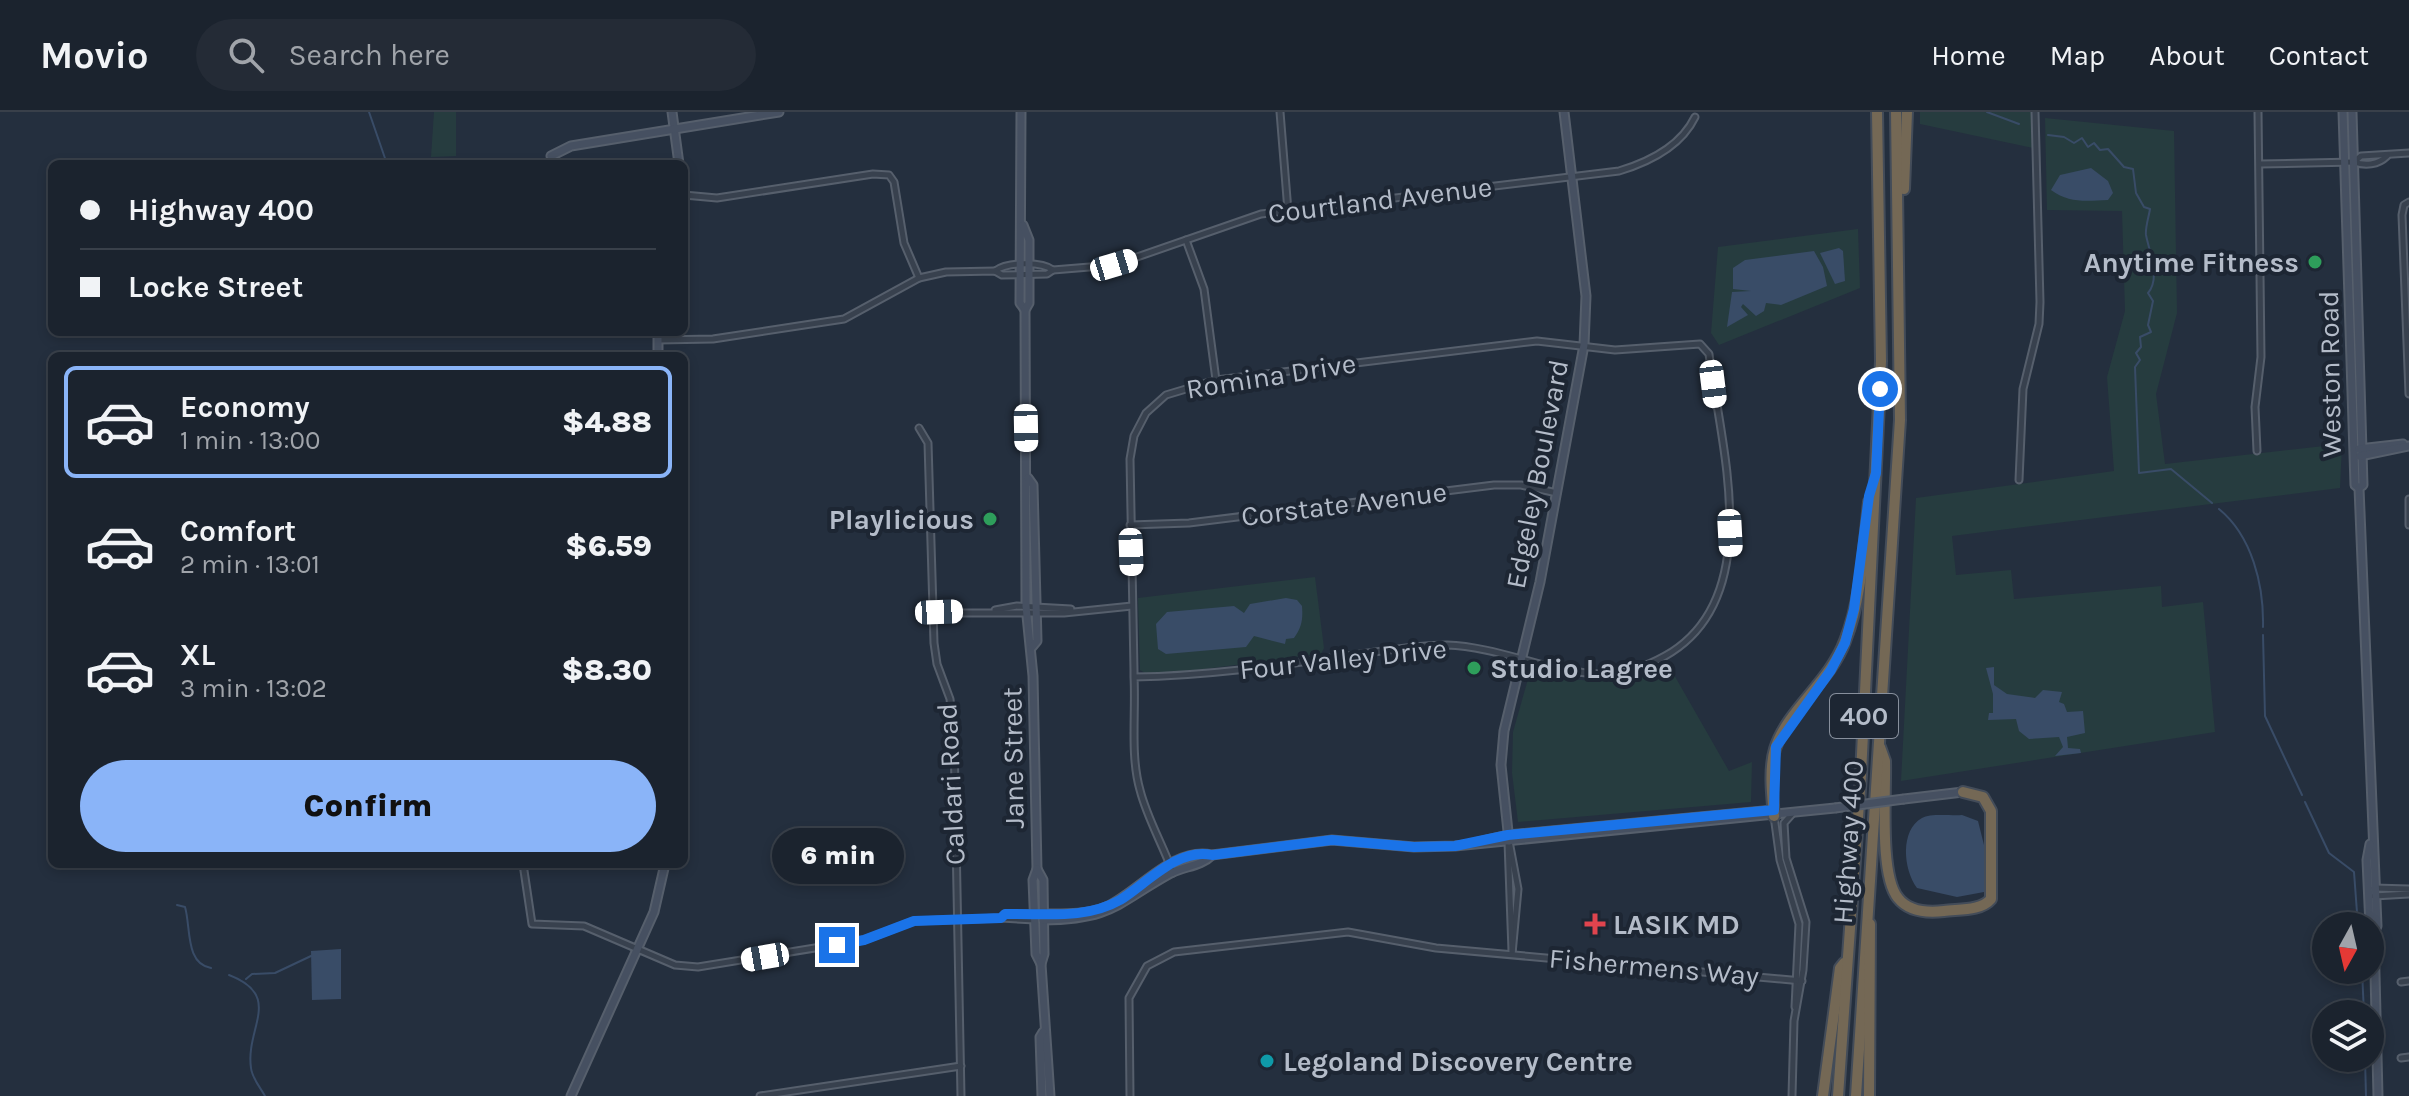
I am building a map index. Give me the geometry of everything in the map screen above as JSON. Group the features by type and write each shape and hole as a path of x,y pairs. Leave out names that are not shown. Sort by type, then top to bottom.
{"highway":[{"name":"Highway 400","path":"1838,1096 1881,361 1877,112"},
{"name":"Highway 400","path":"1856,1096 1900,420 1900,210 1896,112"},
{"path":"1900,210 1906,174 1907,112"},
{"path":"1774,813 1774,755 1779,738 1824,681 1847,634 1876,473"},
{"path":"1879,745 1885,761 1889,877 1897,897 1910,907 1936,911 1981,906 1991,899 1991,811 1983,797 1963,792"},
{"path":"1866,907 1872,933 1869,1096"},
{"path":"1823,1096 1840,968 1847,959"}],"main road":[{"path":"672,112 678,160"},
{"path":"551,156 571,146 779,112"},
{"name":"Jane Street","path":"1021,112 1023,225 1019,270 1020,303 1025,310"},
{"name":"Edgeley Boulevard","path":"1508,838 1501,748 1557,493 1584,345 1586,298 1564,112"},
{"name":"Weston Road","path":"2343,112 2358,453"},
{"name":"Weston Road","path":"2352,112 2358,453 2355,485 2359,488 2375,912"},
{"name":"Jane Street","path":"1023,225 1029,240 1029,303 1025,310 1028,478 1023,486 1027,641 1032,647 1037,869 1033,880 1039,917 1036,954 1041,964 1042,1096"},
{"path":"2358,453 2409,445"},
{"name":"Jane Street","path":"1028,478 1033,485 1037,641 1032,647"},
{"path":"1039,917 1077,920 1113,910 1171,869 1206,861 1212,855 1332,840 1434,848 1508,838 1774,813 1792,814 1963,792"},
{"path":"571,1096 654,912 664,868"},
{"name":"Weston Road","path":"2373,984 2378,1096"},
{"name":"Jane Street","path":"1043,1032 1047,1038 1050,1096"}],"street":[{"path":"1280,112 1288,211"},
{"path":"2019,480 2023,389 2039,324 2040,302 2035,112"},
{"path":"2257,451 2255,407 2261,357 2258,112"},
{"name":"Courtland Avenue","path":"658,336 713,339 844,319 919,278 946,272 995,271 1001,266 1047,274 1053,270 1107,267 1261,214 1619,171 1651,158 1682,140 1695,117"},
{"path":"2260,164 2354,162 2362,165 2381,162 2387,156 2409,153"},
{"path":"688,195 717,198 873,174 889,175 894,182 908,259 919,278"},
{"path":"2409,202 2404,205 2402,215 2409,394"},
{"path":"1186,240 1204,289 1216,380"},
{"name":"Romina Drive","path":"1171,869 1139,790 1130,525 1131,448 1146,413 1178,389 1216,380 1537,341 1584,345"},
{"name":"Four Valley Drive","path":"1134,677 1204,674 1425,645 1463,647 1582,673 1632,671 1688,640 1707,614 1726,576 1731,552 1706,349 1690,344 1615,350 1584,345"},
{"name":"Caldari Road","path":"919,428 928,443 932,613 937,664 950,699 954,736 961,1096"},
{"name":"Corstate Avenue","path":"1130,525 1189,523 1494,485 1521,485 1557,493"},
{"path":"2409,499 2409,525"},
{"path":"932,613 994,611 1002,606 1026,610 1132,606"},
{"name":"Fishermens Way","path":"1774,813 1780,860 1799,924 1798,981"},
{"name":"Fishermens Way","path":"1792,814 1786,819 1783,830 1786,858 1806,922 1798,981 1792,1096"},
{"path":"1508,838 1512,954"},
{"path":"524,868 532,924 584,926 675,965 698,967 864,940 914,921 1001,918 1005,914 1039,917"},
{"path":"2372,892 2409,892"},
{"name":"Fishermens Way","path":"1130,1096 1129,998 1147,966 1174,952 1335,931 1433,947 1798,981"},
{"path":"2401,982 2409,981"},
{"path":"2401,1058 2409,1057"},
{"path":"760,1096 961,1066"}],"green space":[{"path":"434,112 456,112 456,156 431,157"},
{"path":"1920,112 2031,112 2033,148 1920,124"},
{"path":"2045,118 2174,131 2177,313 2156,394 2165,464 2342,444 2340,488 1952,536 1956,575 2011,570 2014,599 2161,586 2162,607 2203,602 2215,732 1901,781 1916,498 2114,471 2107,377 2125,311 2122,211 2047,210"},
{"path":"1858,229 1860,288 1719,345 1711,333 1718,247"},
{"path":"1315,577 1324,648 1321,654 1189,671 1145,673 1140,670 1138,598"},
{"path":"1669,666 1729,771 1752,762 1751,802 1518,822 1512,773 1513,732 1530,672 1600,681 1630,677"}],"water":[{"path":"2091,168 2108,181 2113,193 2108,200 2071,199 2051,190 2060,175"},
{"path":"1839,248 1843,251 1845,281 1835,284 1820,253"},
{"path":"1814,251 1823,267 1827,286 1781,305 1766,303 1764,311 1756,316 1743,304 1741,307 1748,315 1727,327 1732,292 1751,291 1733,289 1733,268 1745,260"},
{"path":"1286,598 1297,600 1302,606 1302,615 1297,634 1294,638 1286,639 1285,644 1254,636 1246,647 1166,654 1158,649 1156,624 1167,612 1234,606 1244,613 1250,604"},
{"path":"1994,667 1994,685 2007,694 2035,698 2043,690 2062,692 2059,702 2064,704 2067,712 2083,711 2085,733 2067,737 2068,748 2080,749 2081,753 2055,756 2063,747 2059,737 2029,739 2019,731 2016,719 1988,720 1989,713 1993,713 1993,694 1986,668"},
{"path":"1962,815 1978,821 1984,845 1984,892 1957,897 1917,888 1907,861 1910,831 1926,816"},
{"path":"341,949 341,999 312,1000 311,951"}],"waterway":[{"path":"369,112 386,160"},
{"path":"1987,112 2019,124"},
{"path":"2048,135 2064,137 2074,143 2082,138 2088,147 2094,143 2100,150 2108,149 2124,167 2133,169 2136,193 2144,207 2150,209 2146,235 2154,272 2148,293 2153,301 2148,325 2151,332 2140,337 2141,347 2136,353 2140,360 2135,367 2139,473 2171,469 2212,503"},
{"path":"2219,509 2240,533 2254,562 2261,595 2263,627"},
{"path":"2263,635 2265,716 2302,795"},
{"path":"2305,802 2329,853 2354,872 2357,912"},
{"path":"177,905 185,907 190,944 197,960 211,968"},
{"path":"246,979 252,974 275,973 311,956"},
{"path":"229,975 245,983 255,993 259,1003 251,1068 265,1096"},
{"path":"2363,984 2363,1000"},
{"path":"2365,1072 2366,1096"}],"place":[{"name":"Anytime Fitness","path":"2315,262"},
{"name":"Playlicious","path":"990,519"},
{"name":"Studio Lagree","path":"1474,668"},
{"name":"LASIK MD","path":"1595,924"},
{"name":"Legoland Discovery Centre","path":"1267,1061"}],"route":[{"path":"837,945 864,940 899,924 914,921 1001,918 1005,914 1078,914 1104,908 1170,865 1204,853 1212,855 1332,840 1434,848 1508,835 1774,810 1772,771 1779,738 1831,670 1845,643 1854,609 1869,496 1876,473 1880,389"}]}
